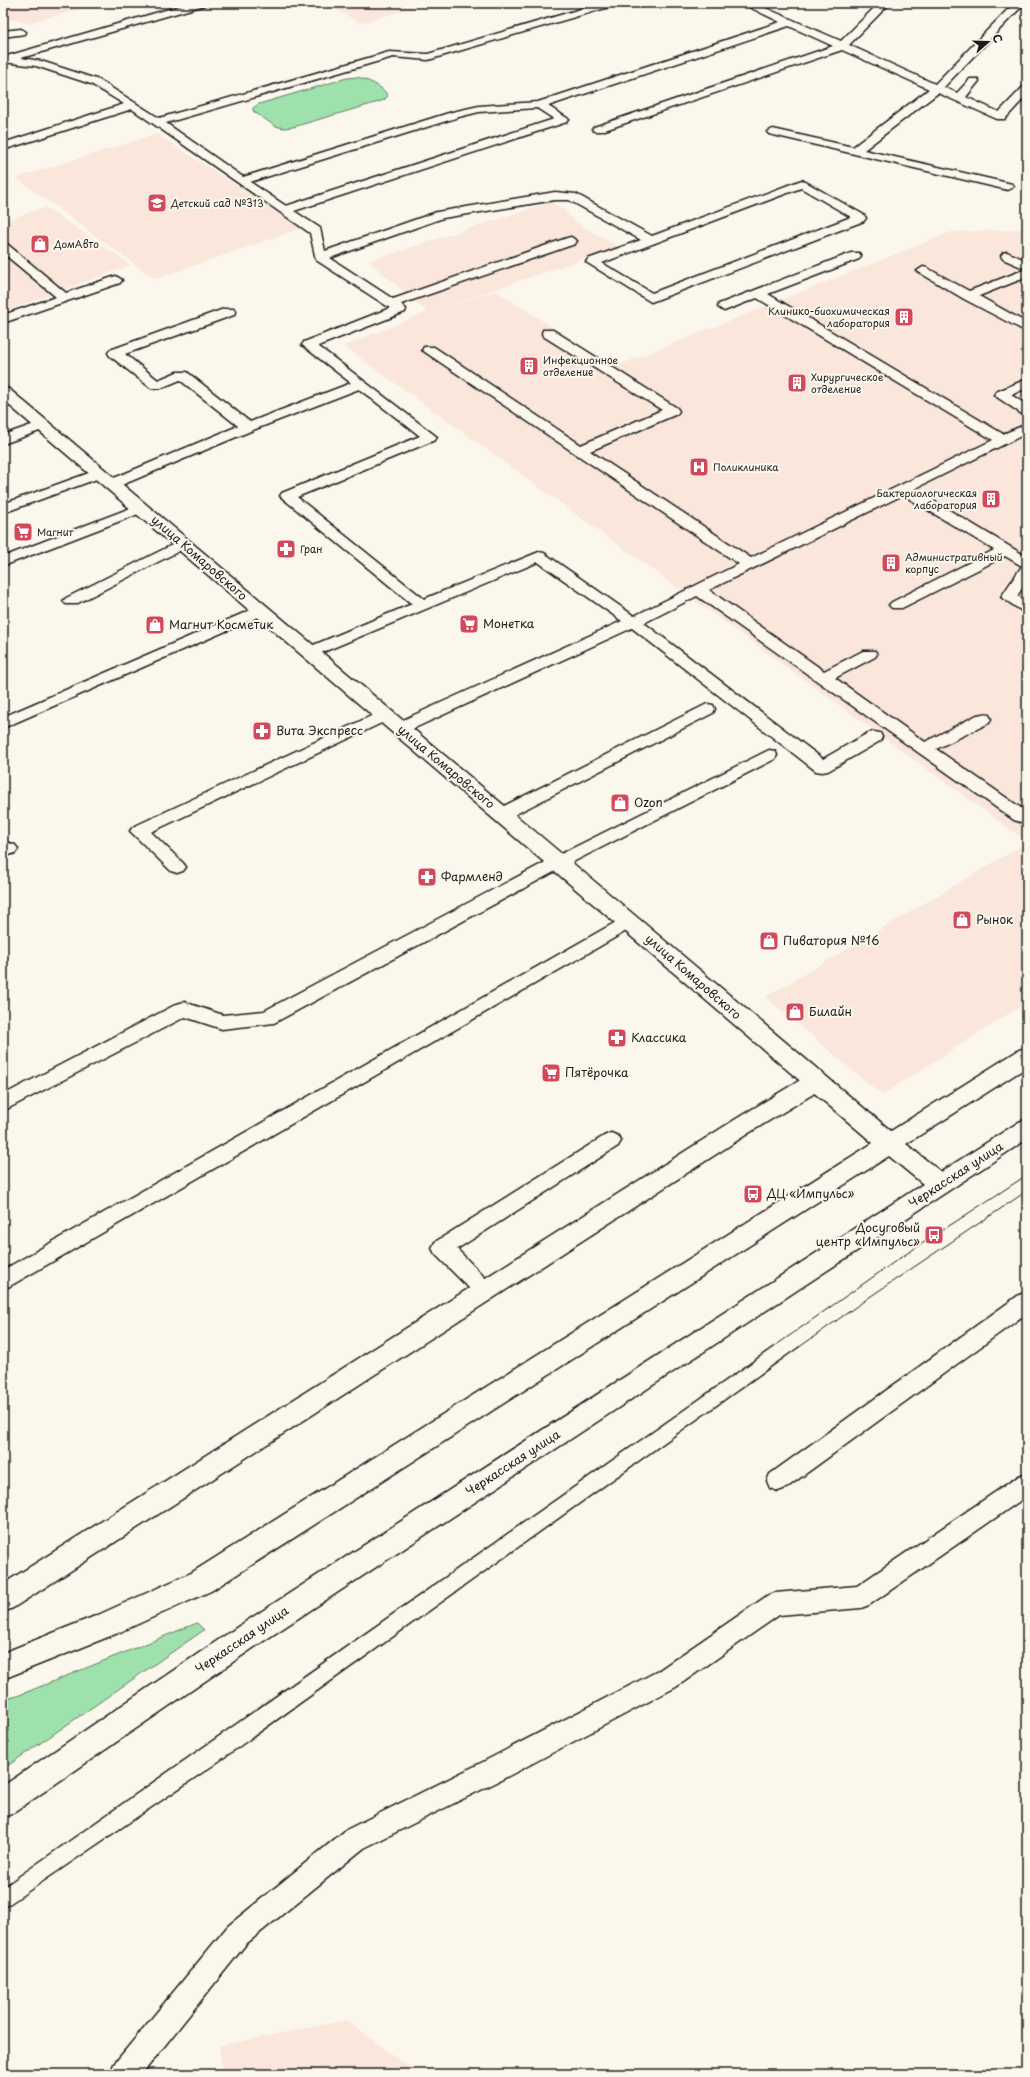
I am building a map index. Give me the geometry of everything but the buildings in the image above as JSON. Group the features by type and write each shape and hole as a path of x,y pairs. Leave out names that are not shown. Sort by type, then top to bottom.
{"street":[{"name":"улица Комаровского","path":"3,392 106,478 260,611 559,862 815,1082 940,1185"},
{"path":"3,1666 108,1624 201,1582 1027,1056"},
{"path":"3,1599 744,1125 815,1082"},
{"name":"Черкасская улица","path":"3,1803 249,1635 1027,1128"}],"lane":[{"path":"6,63 201,3"},
{"path":"157,122 393,54 428,57 612,3"},
{"path":"746,3 1001,117 1027,89"},
{"path":"598,129 842,46 885,3"},
{"path":"855,151 937,88 1020,3"},
{"path":"241,181 456,114 478,109 539,105 790,22"},
{"path":"3,34 21,32"},
{"path":"6,63 37,63 94,82 133,105 241,181 316,231 320,257 400,309 309,345 430,437 287,496 423,605"},
{"path":"958,98 974,81"},
{"path":"3,147 133,105"},
{"path":"284,210 563,120 539,105"},
{"path":"773,132 1008,186"},
{"path":"320,257 441,215 555,196 572,197 651,240 802,184 860,218 651,298 592,262 651,240"},
{"path":"392,303 570,241"},
{"path":"3,247 65,298"},
{"path":"724,307 855,256"},
{"path":"1007,256 1027,266"},
{"path":"923,271 1027,328"},
{"path":"968,296 1027,273"},
{"path":"3,319 116,280"},
{"path":"759,294 1003,440"},
{"path":"229,312 115,353 156,385 182,376 248,427"},
{"path":"548,333 672,411 580,451"},
{"path":"429,350 749,564"},
{"path":"1027,383 1001,395 1027,411"},
{"path":"3,509 106,478 248,427 361,384"},
{"path":"3,440 43,426"},
{"path":"400,728 633,622 697,589 1026,429"},
{"path":"904,489 1027,563"},
{"path":"3,562 141,508"},
{"path":"71,601 182,544"},
{"path":"897,604 1005,550"},
{"path":"310,652 539,556 633,622 822,767 874,737"},
{"path":"1027,569 1009,597 1027,608"},
{"path":"697,589 1020,816 1027,812"},
{"path":"3,723 260,611"},
{"path":"823,678 869,654"},
{"path":"502,814 706,709"},
{"path":"177,867 139,831 384,715"},
{"path":"924,749 982,719"},
{"path":"3,1104 184,1009 222,1022 266,1018 559,862 769,755"},
{"path":"3,1280 629,922"},
{"path":"485,1291 442,1248 611,1141"},
{"path":"778,1481 1027,1302"},
{"path":"124,2074 237,1935 355,1839 490,1772 667,1679 775,1604 861,1597 1027,1483"}],"shaded area":[{"path":"3,3 101,3 28,23 3,18"},
{"path":"324,3 427,3 361,23"},
{"name":"Детский сад №313","path":"157,134 302,228 155,279 16,178"},
{"path":"551,202 564,210 576,222 618,247 443,307 496,291 614,367 951,232 1027,229 1027,839 1025,840 344,346 427,312 369,261"},
{"path":"45,207 131,265 3,312 3,222"},
{"name":"Рынок","path":"1027,843 1027,1002 882,1095 766,997"},
{"path":"346,2020 417,2074 222,2074 219,2046"}],"green space":[{"path":"357,77 379,86 388,96 384,100 375,103 293,127 284,128 275,126 253,111 253,108 259,104 347,78"},
{"path":"197,1623 204,1630 3,1769 3,1700 17,1696"}],"tram line":[{"path":"772,1348 900,1258 1027,1175"},
{"path":"798,1348 871,1296 1027,1191"},
{"path":"3,1887 773,1347"},
{"path":"3,1909 213,1766 799,1347"}],"place":[{"name":"Детский сад №313","path":"157,203"},
{"name":"ДомАвто","path":"40,244"},
{"name":"Клинико-биохимическая лаборатория","path":"904,317"},
{"name":"Инфекционное отделение","path":"529,366"},
{"name":"Хирургическое отделение","path":"797,383"},
{"name":"Поликлиника","path":"699,467"},
{"name":"Бактериологическая лаборатория","path":"991,499"},
{"name":"Магнит","path":"23,532"},
{"name":"Гран","path":"286,549"},
{"name":"Административный корпус","path":"891,563"},
{"name":"Монетка","path":"469,624"},
{"name":"Магнит Косметик","path":"155,625"},
{"name":"Вита Экспресс","path":"262,731"},
{"name":"Ozon","path":"620,803"},
{"name":"Фармленд","path":"427,877"},
{"name":"Рынок","path":"962,920"},
{"name":"Пиватория №16","path":"769,941"},
{"name":"Билайн","path":"795,1012"},
{"name":"Классика","path":"617,1038"},
{"name":"Пятёрочка","path":"551,1073"},
{"name":"ДЦ «Импульс»","path":"753,1194"},
{"name":"Досуговый центр «Импульс»","path":"934,1235"}]}
